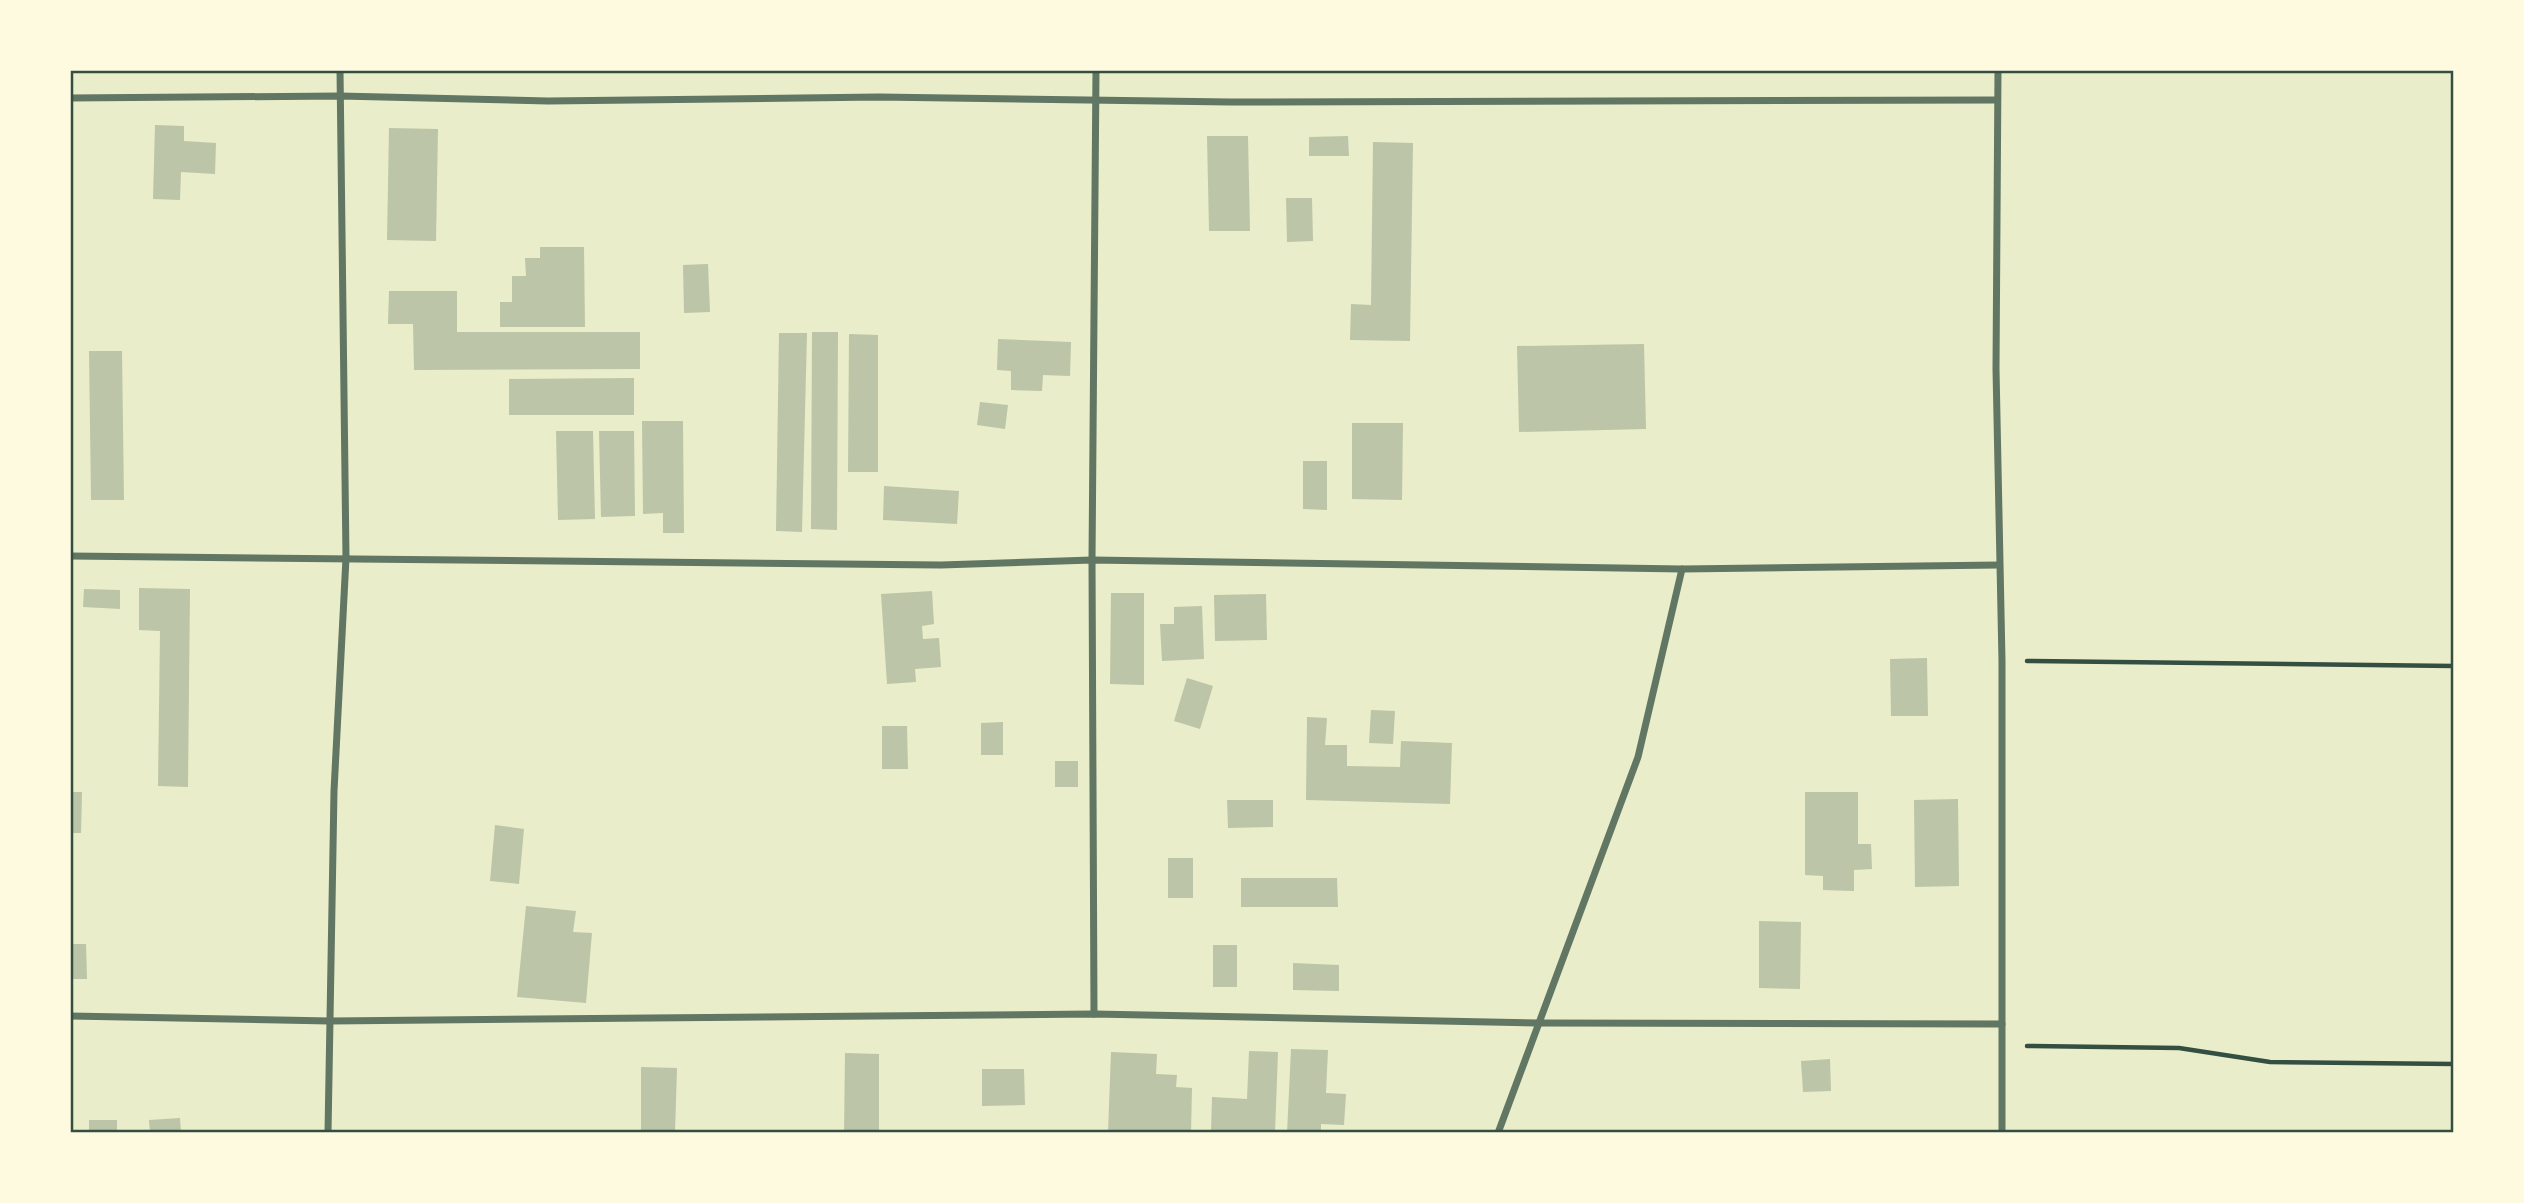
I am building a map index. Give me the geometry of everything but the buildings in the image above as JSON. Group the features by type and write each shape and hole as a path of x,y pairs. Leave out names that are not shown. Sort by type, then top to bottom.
{"street":[{"path":"328,1133 334,791 346,558 340,70"},
{"path":"1094,1014 1092,560 1096,70"},
{"path":"1998,70 1996,369 2002,661 2002,1133"},
{"path":"70,98 340,96 548,101 879,97 1096,101 1997,100"},
{"path":"70,556 941,565 1092,560 1682,569 1999,565"},
{"path":"1498,1133 1638,757 1682,569"},
{"path":"70,1016 330,1021 1094,1014 1538,1023 2002,1024"}],"path":[{"path":"2002,661 2454,666"},
{"path":"2002,1046 2179,1048 2270,1062 2454,1064"}]}
